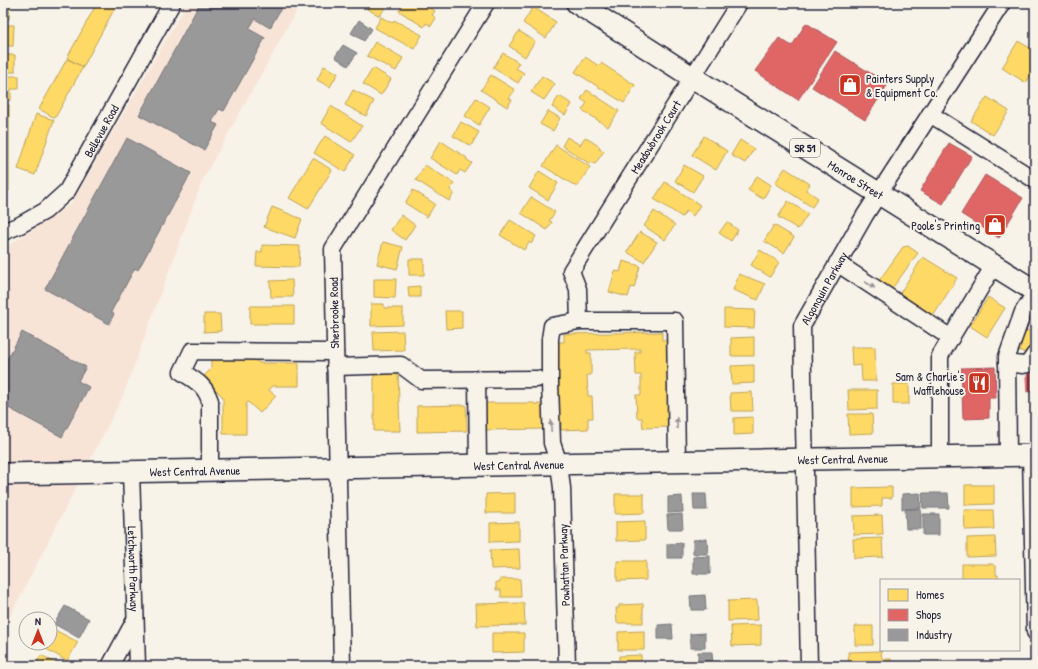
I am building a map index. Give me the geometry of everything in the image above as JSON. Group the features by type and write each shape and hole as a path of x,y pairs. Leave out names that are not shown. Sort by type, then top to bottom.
{"main road":[{"name":"Monroe Street","path":"577,3 692,77 1035,292"},
{"name":"West Central Avenue","path":"3,474 1033,455"}],"street":[{"name":"Bellevue Road","path":"3,232 20,225 45,211 67,191 172,3"},
{"name":"Sherbrooke Road","path":"342,666 333,249 486,3"},
{"name":"Meadowbrook Court","path":"579,321 578,289 571,271 739,3"},
{"name":"Algonquin Parkway","path":"809,666 802,326 878,194 1002,3"},
{"path":"930,114 1035,180"},
{"path":"837,263 951,338"},
{"path":"940,457 940,356 994,265"},
{"path":"1008,455 1006,357 1023,312 1035,292"},
{"path":"579,321 675,321 677,462"},
{"name":"Powhattan Parkway","path":"567,666 562,488 559,464 552,443 550,383 551,333 552,326 579,321"},
{"path":"210,470 210,401 207,392 202,386 182,372 192,351 401,365 421,380 537,379"},
{"path":"1007,363 1023,365 1028,364 1035,354"},
{"path":"476,379 478,465"},
{"path":"1033,455 1035,632"},
{"name":"Letchworth Parkway","path":"131,471 137,666"},
{"path":"110,666 135,619"}],"shaded area":[{"path":"187,3 301,3 203,179 123,396 3,630 3,249 71,204"}],"building: Homes":[{"path":"3,3 10,3 9,19 3,19"},
{"path":"97,3 117,4 83,67 67,58"},
{"path":"371,3 382,3 386,6 380,16 367,9"},
{"path":"404,3 422,3 435,11 432,15 436,18 431,26 426,23 424,27 399,11"},
{"path":"533,7 556,22 546,38 523,23"},
{"path":"381,17 392,23 394,20 422,35 414,49 375,28"},
{"path":"3,25 14,25 13,46 3,46"},
{"path":"519,31 535,41 525,57 509,46"},
{"path":"1018,41 1035,51 1035,68 1026,83 1002,68"},
{"path":"375,42 403,58 396,71 367,56"},
{"path":"503,53 519,63 516,68 524,73 518,83 493,68"},
{"path":"3,55 15,55 15,72 3,72"},
{"path":"585,57 599,66 601,63 635,85 624,103 575,72"},
{"path":"67,59 83,67 55,118 39,109"},
{"path":"324,66 338,73 330,87 317,80"},
{"path":"373,68 391,79 381,95 363,84"},
{"path":"491,75 515,90 509,98 512,100 507,107 481,90"},
{"path":"4,76 19,76 19,89 11,89 11,100 3,100"},
{"path":"542,76 555,84 544,100 531,92"},
{"path":"353,90 374,101 366,116 345,105"},
{"path":"587,90 619,111 608,127 582,110 587,103 581,99"},
{"path":"559,96 572,104 565,115 552,107"},
{"path":"987,97 1009,111 993,135 971,121"},
{"path":"476,98 490,107 479,125 465,116"},
{"path":"3,105 9,105 9,191 3,191"},
{"path":"331,106 362,126 351,142 321,123"},
{"path":"548,111 560,118 553,131 540,124"},
{"path":"36,114 54,120 35,175 18,169"},
{"path":"461,122 479,132 471,146 453,136"},
{"path":"325,136 355,155 345,172 314,153"},
{"path":"704,136 727,151 716,170 692,155"},
{"path":"567,137 580,145 585,137 600,147 599,149 604,151 595,164 591,162 590,164 562,146"},
{"path":"740,140 754,149 745,163 731,155"},
{"path":"441,141 472,163 465,173 460,170 457,175 430,158"},
{"path":"556,145 590,167 577,187 543,166"},
{"path":"313,158 332,170 308,209 289,198"},
{"path":"425,165 454,183 450,190 454,193 449,201 416,180"},
{"path":"684,165 703,176 693,192 675,181"},
{"path":"785,168 810,184 806,190 818,198 812,207 775,183"},
{"path":"539,171 558,183 548,200 529,188"},
{"path":"757,176 771,185 763,199 748,190"},
{"path":"665,182 700,205 693,216 686,211 682,217 654,199"},
{"path":"413,190 435,204 427,217 405,203"},
{"path":"531,197 555,212 549,221 552,222 547,230 521,213"},
{"path":"788,201 808,214 798,229 778,217"},
{"path":"272,207 302,219 295,238 264,227"},
{"path":"654,211 675,225 665,240 644,226"},
{"path":"401,215 415,225 405,240 391,230"},
{"path":"510,220 536,236 531,244 529,242 524,250 500,235"},
{"path":"727,222 738,230 731,241 719,233"},
{"path":"774,225 794,237 784,253 764,241"},
{"path":"640,232 657,242 644,262 627,252"},
{"path":"383,242 403,247 397,269 377,264"},
{"path":"262,245 300,246 299,267 256,266 257,252 262,252"},
{"path":"908,246 918,253 891,290 878,282 903,247"},
{"path":"760,250 779,262 770,277 751,265"},
{"path":"923,257 957,278 932,318 898,296"},
{"path":"409,259 424,259 424,275 409,275"},
{"path":"623,261 640,266 634,288 631,287 628,297 609,292 615,271 620,272"},
{"path":"739,274 765,284 758,300 733,290"},
{"path":"374,279 396,279 395,298 374,297"},
{"path":"292,280 293,297 271,297 270,281"},
{"path":"420,286 420,297 409,297 408,287"},
{"path":"988,297 1005,308 987,337 970,326"},
{"path":"371,304 384,304 384,308 403,308 403,325 371,326"},
{"path":"250,306 294,306 294,324 250,324"},
{"path":"724,309 755,310 754,328 724,327"},
{"path":"445,311 462,311 462,328 446,329"},
{"path":"204,314 220,314 221,331 204,332"},
{"path":"1027,330 1035,334 1035,344 1028,355 1016,348"},
{"path":"403,331 404,350 374,351 373,332"},
{"path":"662,332 662,340 667,340 669,427 643,428 642,418 637,418 636,395 641,395 641,375 636,375 635,352 640,352 640,349 587,350 587,353 591,353 591,375 587,375 588,396 592,396 593,418 588,418 588,429 561,430 561,421 555,421 555,394 559,394 559,378 554,378 554,351 558,351 558,342 564,342 564,334"},
{"path":"754,337 754,356 731,356 731,338"},
{"path":"851,347 875,347 876,381 862,381 861,365 852,366"},
{"path":"238,353 245,360 250,355 259,363 299,363 299,386 273,386 269,390 276,396 260,413 248,402 246,404 246,434 223,434 223,397 203,377 211,369 211,360 220,360 226,354 232,360"},
{"path":"754,365 754,383 732,384 731,366"},
{"path":"374,372 398,372 400,431 374,431"},
{"path":"893,384 909,384 909,404 893,404"},
{"path":"848,390 877,390 877,409 849,410"},
{"path":"752,392 753,411 731,411 730,393"},
{"path":"484,403 543,404 543,429 484,430"},
{"path":"466,405 467,431 417,432 417,406"},
{"path":"848,414 872,414 873,433 849,434"},
{"path":"753,417 753,434 734,435 734,418"},
{"path":"965,485 994,485 994,504 965,505"},
{"path":"892,487 892,498 882,498 882,506 853,507 853,488"},
{"path":"515,493 515,513 486,513 486,494"},
{"path":"615,494 644,494 644,513 615,514"},
{"path":"964,510 993,510 994,529 965,530"},
{"path":"882,515 883,534 854,535 853,516"},
{"path":"645,521 645,540 616,541 616,522"},
{"path":"519,522 519,541 490,542 490,523"},
{"path":"995,537 996,556 967,557 967,538"},
{"path":"882,538 883,557 854,558 853,539"},
{"path":"519,549 520,568 491,569 490,550"},
{"path":"617,561 646,561 646,580 617,581"},
{"path":"962,564 992,564 996,567 996,575 998,575 998,579 962,579"},
{"path":"500,579 520,579 521,597 501,597 501,590 496,590 496,582 500,582"},
{"path":"757,600 758,620 728,621 728,601"},
{"path":"524,603 525,625 477,626 476,604"},
{"path":"643,604 643,623 617,623 616,608 619,608 619,605"},
{"path":"761,625 761,645 732,646 731,626"},
{"path":"855,626 873,626 873,645 855,645"},
{"path":"644,631 644,650 618,650 618,632"},
{"path":"58,632 78,642 67,661 50,651 58,651"},
{"path":"492,633 524,633 524,652 492,653"},
{"path":"881,651 882,659 891,659 891,666 849,666 848,652"},
{"path":"41,655 61,666 35,666"},
{"path":"641,655 641,666 619,666 619,656"},
{"path":"406,663 406,666 386,666 386,664"}],"building: Shops":[{"path":"806,23 837,42 798,100 755,71 779,38 792,46"},
{"name":"Painters Supply & Equipment Co.","path":"835,51 888,84 865,120 812,87"},
{"path":"949,143 972,156 943,204 920,191"},
{"path":"985,175 1023,198 999,238 961,214"},
{"path":"1035,364 1035,391 1027,392 1026,377"},
{"name":"Sam & Charlie's Wafflehouse","path":"995,367 996,398 989,398 989,418 963,419 961,368"}],"building: Industry":[{"path":"200,3 284,3 270,28 255,19 249,29 265,38 224,111 219,109 212,122 218,125 204,150 139,115"},
{"path":"359,20 372,29 364,41 351,33"},
{"path":"343,45 357,53 348,66 335,57"},
{"path":"127,138 191,173 138,270 135,268 111,312 114,314 109,324 45,289"},
{"path":"22,332 86,367 78,381 89,387 62,437 3,405 3,367"},
{"path":"920,493 921,508 902,509 902,494"},
{"path":"922,493 948,493 949,508 923,508"},
{"path":"693,494 706,494 707,510 694,510"},
{"path":"682,496 683,512 668,513 668,497"},
{"path":"905,509 921,509 921,529 906,529"},
{"path":"682,514 683,529 668,529 667,515"},
{"path":"923,514 939,514 939,535 923,535"},
{"path":"707,539 708,554 693,554 693,540"},
{"path":"682,543 682,558 667,558 667,544"},
{"path":"710,556 710,574 693,574 693,557"},
{"path":"705,595 706,610 691,610 690,596"},
{"path":"65,606 89,619 79,638 58,626 58,617"},
{"path":"672,624 673,639 658,639 658,625"},
{"path":"705,633 705,648 690,648 690,634"},
{"path":"698,652 712,652 713,666 698,666"}],"place":[{"name":"Painters Supply & Equipment Co.","path":"850,85"},
{"name":"Poole's Printing","path":"995,225"},
{"name":"Sam & Charlie's Wafflehouse","path":"979,383"}]}
